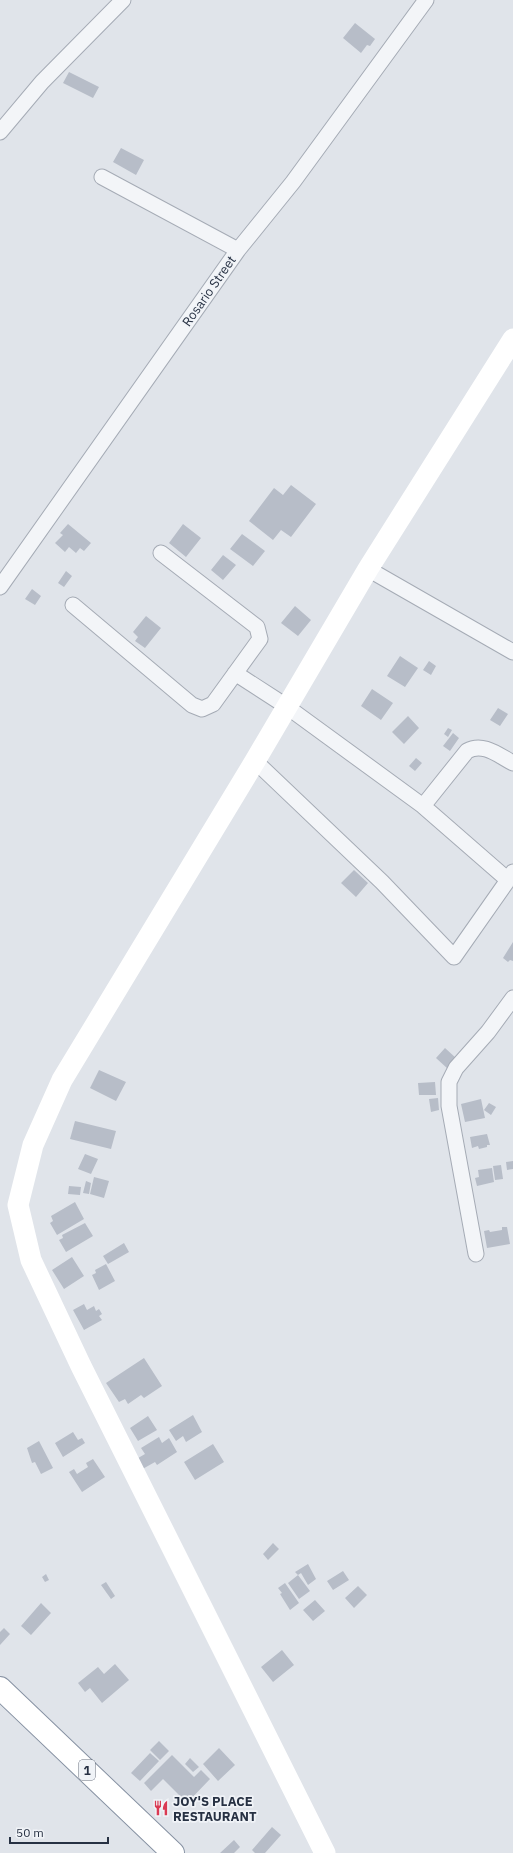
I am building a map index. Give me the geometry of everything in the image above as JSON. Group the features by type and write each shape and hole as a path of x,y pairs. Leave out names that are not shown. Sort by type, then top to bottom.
{"highway":[{"name":"1","path":"0,1688 173,1853"}],"street":[{"path":"0,132 42,82 122,0"},
{"name":"Rosario Street","path":"0,587 238,250 293,182 426,0"},
{"path":"102,177 238,250"},
{"path":"325,1853 81,1366 31,1260 18,1205 33,1145 62,1080 255,761 368,569 513,339"},
{"path":"73,605 192,705 202,709 213,704 260,639 257,627 161,553"},
{"path":"368,569 513,652"},
{"path":"235,673 286,706 423,806 510,876 454,957 382,882 255,761"},
{"path":"423,806 467,751 472,748 484,748 513,763"},
{"path":"476,1254 449,1106 449,1082 456,1068 488,1032 513,998"}],"building":[{"path":"355,23 375,39 370,46 367,45 361,53 343,38"},
{"path":"69,72 99,87 93,98 63,83"},
{"path":"121,148 144,160 136,175 113,162"},
{"path":"291,485 316,504 291,537 281,530 273,540 249,521 274,488 283,495"},
{"path":"68,524 91,543 84,551 80,548 76,553 69,547 65,552 55,543 63,535 60,533"},
{"path":"183,524 201,538 186,557 169,543"},
{"path":"242,534 265,551 253,566 230,549"},
{"path":"223,555 236,565 223,580 211,570"},
{"path":"66,571 72,576 64,587 58,583"},
{"path":"32,589 41,596 35,605 25,599"},
{"path":"295,606 311,620 298,636 281,623"},
{"path":"146,616 161,628 145,648 135,641 138,637 133,632"},
{"path":"400,656 418,668 405,687 387,676"},
{"path":"429,661 436,666 431,675 423,670"},
{"path":"372,689 393,703 381,720 361,706"},
{"path":"498,708 508,714 500,726 490,720"},
{"path":"408,716 419,728 404,744 392,732"},
{"path":"448,728 452,730 448,737 444,734"},
{"path":"453,733 459,738 450,751 443,746"},
{"path":"416,758 422,763 415,771 409,766"},
{"path":"354,870 368,883 356,897 341,883"},
{"path":"513,942 513,961 510,960 508,962 503,958"},
{"path":"445,1048 457,1059 448,1069 436,1058"},
{"path":"99,1070 126,1082 116,1101 90,1088"},
{"path":"435,1082 436,1095 419,1095 418,1083"},
{"path":"438,1098 439,1110 431,1112 429,1099"},
{"path":"481,1099 485,1118 465,1122 461,1104"},
{"path":"489,1103 496,1107 491,1115 484,1110"},
{"path":"75,1121 116,1131 111,1149 70,1139"},
{"path":"487,1134 490,1145 479,1149 478,1146 472,1148 470,1137"},
{"path":"85,1154 98,1159 91,1174 78,1169"},
{"path":"513,1161 513,1169 507,1170 506,1162"},
{"path":"501,1165 503,1179 495,1180 493,1166"},
{"path":"492,1168 494,1182 477,1186 475,1178 479,1177 478,1170"},
{"path":"94,1177 109,1181 104,1198 90,1194"},
{"path":"86,1181 91,1183 89,1194 83,1193"},
{"path":"69,1186 81,1187 80,1195 68,1194"},
{"path":"75,1202 84,1219 57,1235 50,1223 53,1221 51,1216"},
{"path":"85,1223 93,1236 66,1252 59,1240 63,1238 62,1235"},
{"path":"502,1227 507,1227 510,1244 487,1248 484,1231 489,1230 490,1232 502,1230"},
{"path":"124,1243 129,1252 108,1264 103,1256"},
{"path":"72,1257 84,1276 64,1289 52,1270"},
{"path":"106,1264 115,1281 99,1290 92,1275 96,1273 95,1270"},
{"path":"84,1304 87,1310 94,1306 96,1311 99,1309 102,1314 99,1316 102,1320 84,1330 73,1310"},
{"path":"144,1358 162,1386 144,1398 141,1395 128,1404 125,1399 119,1402 106,1383"},
{"path":"193,1415 202,1432 186,1442 183,1436 176,1441 169,1430"},
{"path":"148,1416 157,1430 138,1441 130,1428"},
{"path":"73,1432 78,1440 82,1438 85,1443 63,1457 55,1443"},
{"path":"159,1437 162,1443 169,1438 177,1452 157,1465 155,1462 139,1471 133,1461 145,1454 141,1448"},
{"path":"39,1441 53,1468 41,1474 35,1462 32,1463 27,1448"},
{"path":"213,1444 224,1462 195,1480 184,1462"},
{"path":"93,1459 105,1477 82,1492 69,1472 74,1469 77,1474 88,1467 86,1463"},
{"path":"273,1543 279,1549 268,1560 263,1554"},
{"path":"308,1564 316,1579 308,1585 301,1573 298,1575 295,1572"},
{"path":"343,1571 349,1580 333,1590 327,1581"},
{"path":"46,1574 49,1580 45,1582 42,1577"},
{"path":"298,1575 310,1591 299,1599 288,1583"},
{"path":"106,1582 115,1596 111,1599 101,1585"},
{"path":"285,1583 299,1603 290,1610 278,1588"},
{"path":"358,1586 367,1595 354,1608 345,1598"},
{"path":"315,1600 325,1611 313,1621 303,1610"},
{"path":"41,1603 51,1613 31,1635 21,1626"},
{"path":"4,1628 10,1634 0,1645 0,1632"},
{"path":"282,1650 294,1665 273,1682 261,1667"},
{"path":"115,1664 129,1680 102,1703 90,1688 85,1692 78,1683 98,1667 104,1674"},
{"path":"159,1741 169,1751 160,1760 150,1750"},
{"path":"219,1748 235,1765 218,1781 203,1764"},
{"path":"150,1753 159,1761 140,1781 131,1773"},
{"path":"172,1755 194,1777 201,1770 210,1779 187,1803 163,1779 151,1791 144,1783"},
{"path":"190,1758 199,1767 193,1772 185,1764"},
{"path":"272,1827 281,1835 265,1853 255,1853 252,1850"},
{"path":"234,1840 240,1847 234,1853 220,1853"}],"place":[{"name":"JOY'S PLACE RESTAURANT","path":"161,1808"}]}
